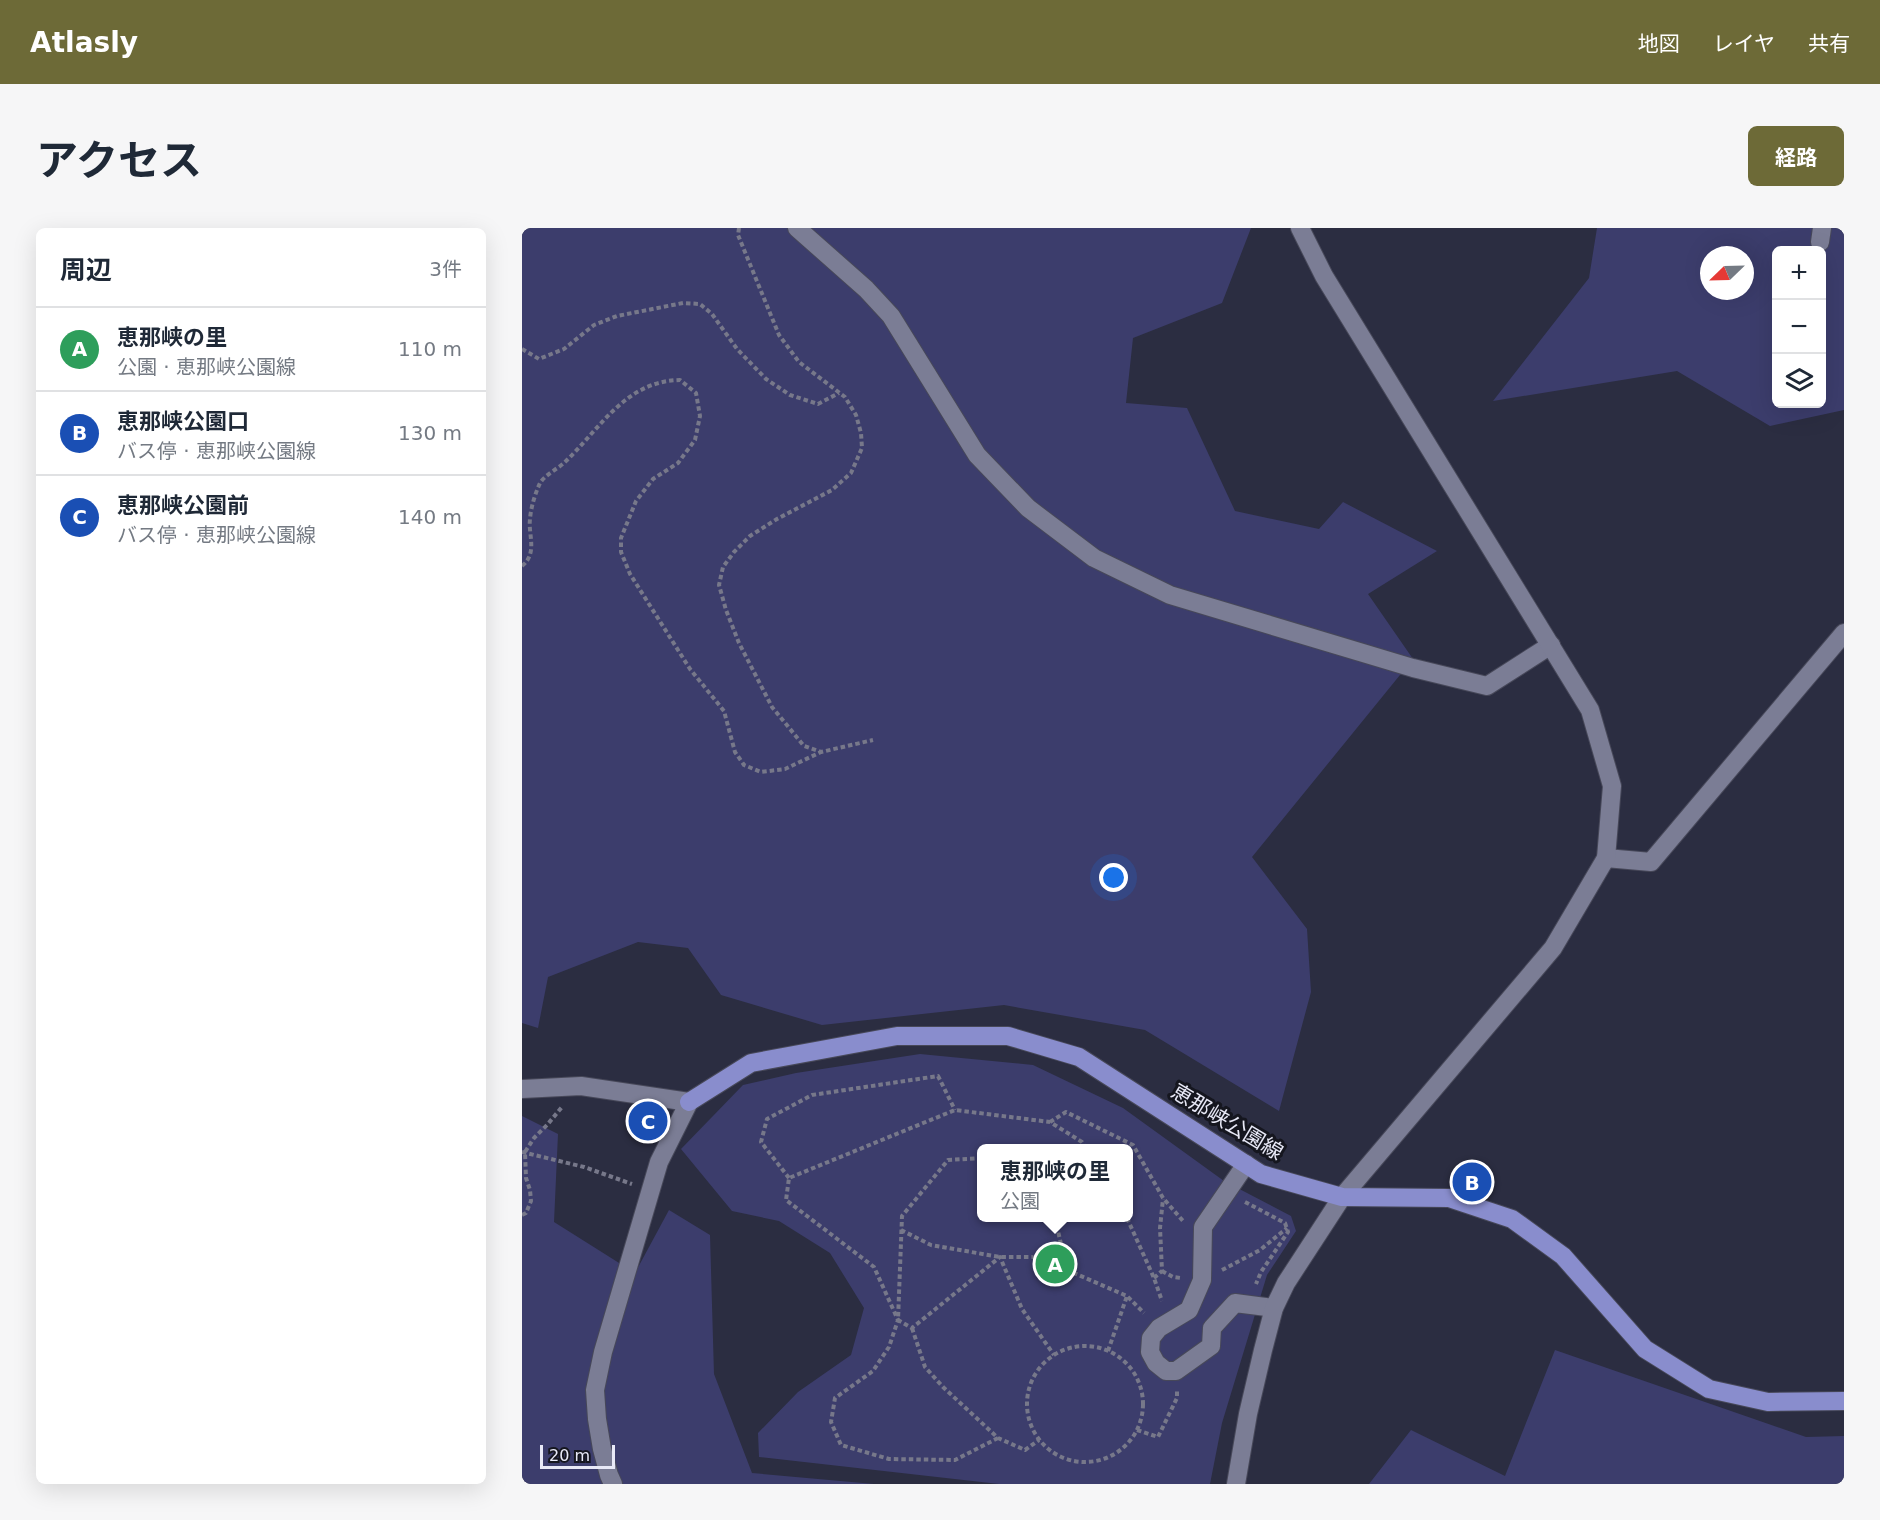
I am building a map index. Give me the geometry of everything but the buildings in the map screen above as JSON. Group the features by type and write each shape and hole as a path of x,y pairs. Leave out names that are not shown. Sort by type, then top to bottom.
{"main road":[{"name":"恵那峡公園線","path":"689,1102 751,1063 897,1036 1008,1036 1079,1057 1261,1174 1342,1197 1449,1198 1512,1219 1563,1256 1645,1348 1709,1389 1768,1402 1844,1401"}],"street":[{"path":"797,228 866,288 891,316 977,455 1028,508 1094,558 1170,595 1413,668 1487,686 1551,645"},
{"path":"1236,1484 1248,1414 1274,1308 1286,1283 1342,1197 1553,948 1606,858 1612,786 1590,710 1324,276 1300,228"},
{"path":"1606,858 1651,862 1844,633"},
{"path":"522,1089 580,1086 689,1102 659,1162 603,1352 595,1390 602,1449 609,1475 614,1484"},
{"path":"1246,1164 1203,1227 1202,1280 1189,1310 1164,1325 1151,1338 1150,1352 1156,1363 1166,1371 1176,1371 1211,1346 1212,1328 1235,1303 1274,1308"}],"path":[{"path":"739,228 738,235 779,334 798,362 845,397 856,416 861,433 862,448 852,473 832,490 750,536 723,567 719,585 739,643 772,707 804,746 821,752"},
{"path":"522,349 539,359 564,349 594,325 617,316 683,303 700,304 711,314 737,349 766,379 790,395 819,404 839,393"},
{"path":"522,566 533,546 530,521 541,481 564,463 619,404 666,380 681,380 696,393 700,416 696,440 678,463 653,479 636,501 621,538 621,552 630,574 690,669 724,711 735,752 744,765 761,772 785,769 821,752 873,740"},
{"path":"955,1110 938,1076 812,1095 767,1119 761,1142 789,1178 786,1200 874,1267 898,1320 912,1328 925,1367 943,1387 998,1438 1025,1450 1040,1440"},
{"path":"522,1215 526,1213 531,1201 524,1152 565,1102 570,1087"},
{"path":"789,1178 955,1110 1050,1122 1083,1144"},
{"path":"1050,1122 1066,1112 1131,1144"},
{"path":"1133,1145 1163,1198 1186,1223 1203,1227"},
{"path":"524,1152 584,1167 650,1191"},
{"path":"977,1158 948,1160 902,1216 898,1320 889,1347 873,1371 835,1398 831,1422 841,1445 889,1459 955,1460 998,1438"},
{"path":"1226,1193 1285,1223 1288,1232 1261,1272 1249,1304"},
{"path":"1162,1271 1160,1228 1163,1198"},
{"path":"1056,1222 1067,1270"},
{"path":"1129,1222 1154,1278 1164,1325"},
{"path":"1162,1271 1173,1277 1202,1280 1260,1250 1287,1228"},
{"path":"901,1230 931,1245 1000,1257 1032,1257 1127,1296 1164,1325"},
{"path":"912,1328 1000,1257"},
{"path":"1000,1257 1022,1309 1054,1355"},
{"path":"1154,1278 1162,1271"},
{"path":"1108,1351 1127,1296"},
{"path":"1090,1346 1108,1351 1124,1361 1135,1376 1142,1394 1142,1412 1137,1430 1125,1445 1110,1456 1092,1462 1072,1461 1054,1453 1040,1440 1030,1423 1027,1404 1030,1385 1039,1368 1054,1355 1071,1347 1090,1346"},
{"path":"1137,1430 1158,1437 1177,1398 1176,1371"}],"shaded area":[{"path":"522,228 1251,228 1222,303 1133,338 1126,403 1187,408 1235,511 1319,529 1343,502 1437,551 1368,594 1413,659 1252,857 1307,929 1311,992 1279,1111 1145,1030 1004,1005 822,1025 721,995 688,948 638,942 548,977 538,1028 522,1023"},
{"path":"1597,228 1844,228 1844,410 1770,426 1677,371 1493,401 1589,278"},
{"path":"920,1054 1033,1065 1123,1108 1224,1181 1291,1216 1296,1231 1267,1275 1222,1423 1210,1484 999,1484 759,1457 758,1433 798,1392 851,1355 864,1308 830,1253 779,1221 732,1211 681,1149 743,1085 796,1073"},
{"path":"522,1116 558,1134 554,1222 635,1273 669,1210 710,1235 714,1374 752,1473 874,1484 522,1484"},
{"path":"1555,1350 1806,1437 1844,1436 1844,1484 1369,1484 1411,1430 1505,1476"}],"place":[{"name":"恵那峡公園前","path":"648,1121"},
{"name":"恵那峡公園口","path":"1472,1182"},
{"name":"恵那峡の里","path":"1055,1264"}]}
